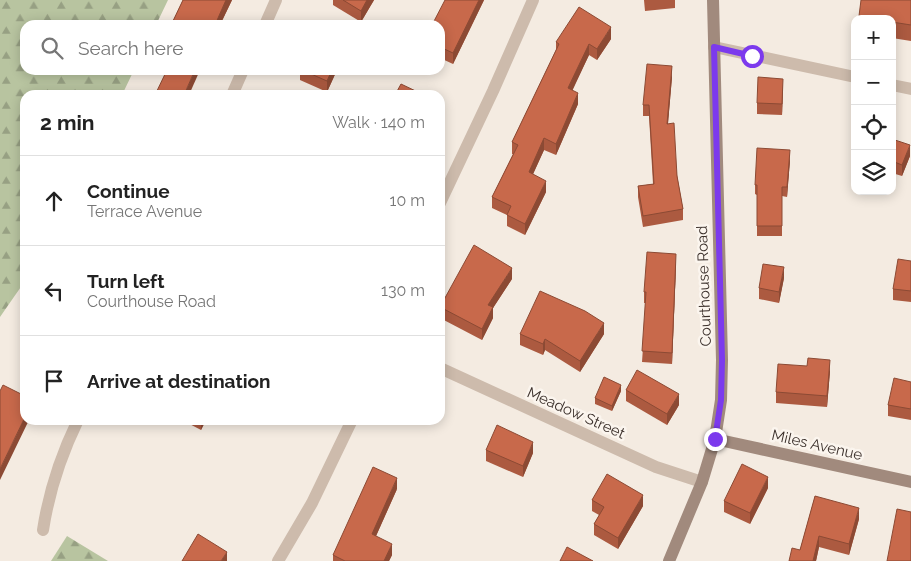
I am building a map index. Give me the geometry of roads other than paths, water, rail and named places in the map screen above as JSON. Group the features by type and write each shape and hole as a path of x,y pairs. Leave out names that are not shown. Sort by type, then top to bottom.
{"street":[{"path":"267,20 276,0"},
{"path":"445,193 494,91 533,0"},
{"name":"Courthouse Road","path":"669,561 702,482 715,439 721,400 722,360 713,0"},
{"path":"714,47 851,76"},
{"path":"234,90 241,75"},
{"path":"896,86 911,89"},
{"name":"Meadow Street","path":"445,370 656,467 702,482"},
{"path":"44,530 47,505 56,475 76,425"},
{"path":"278,561 312,503 350,425"},
{"name":"Miles Avenue","path":"715,439 911,482"}]}
